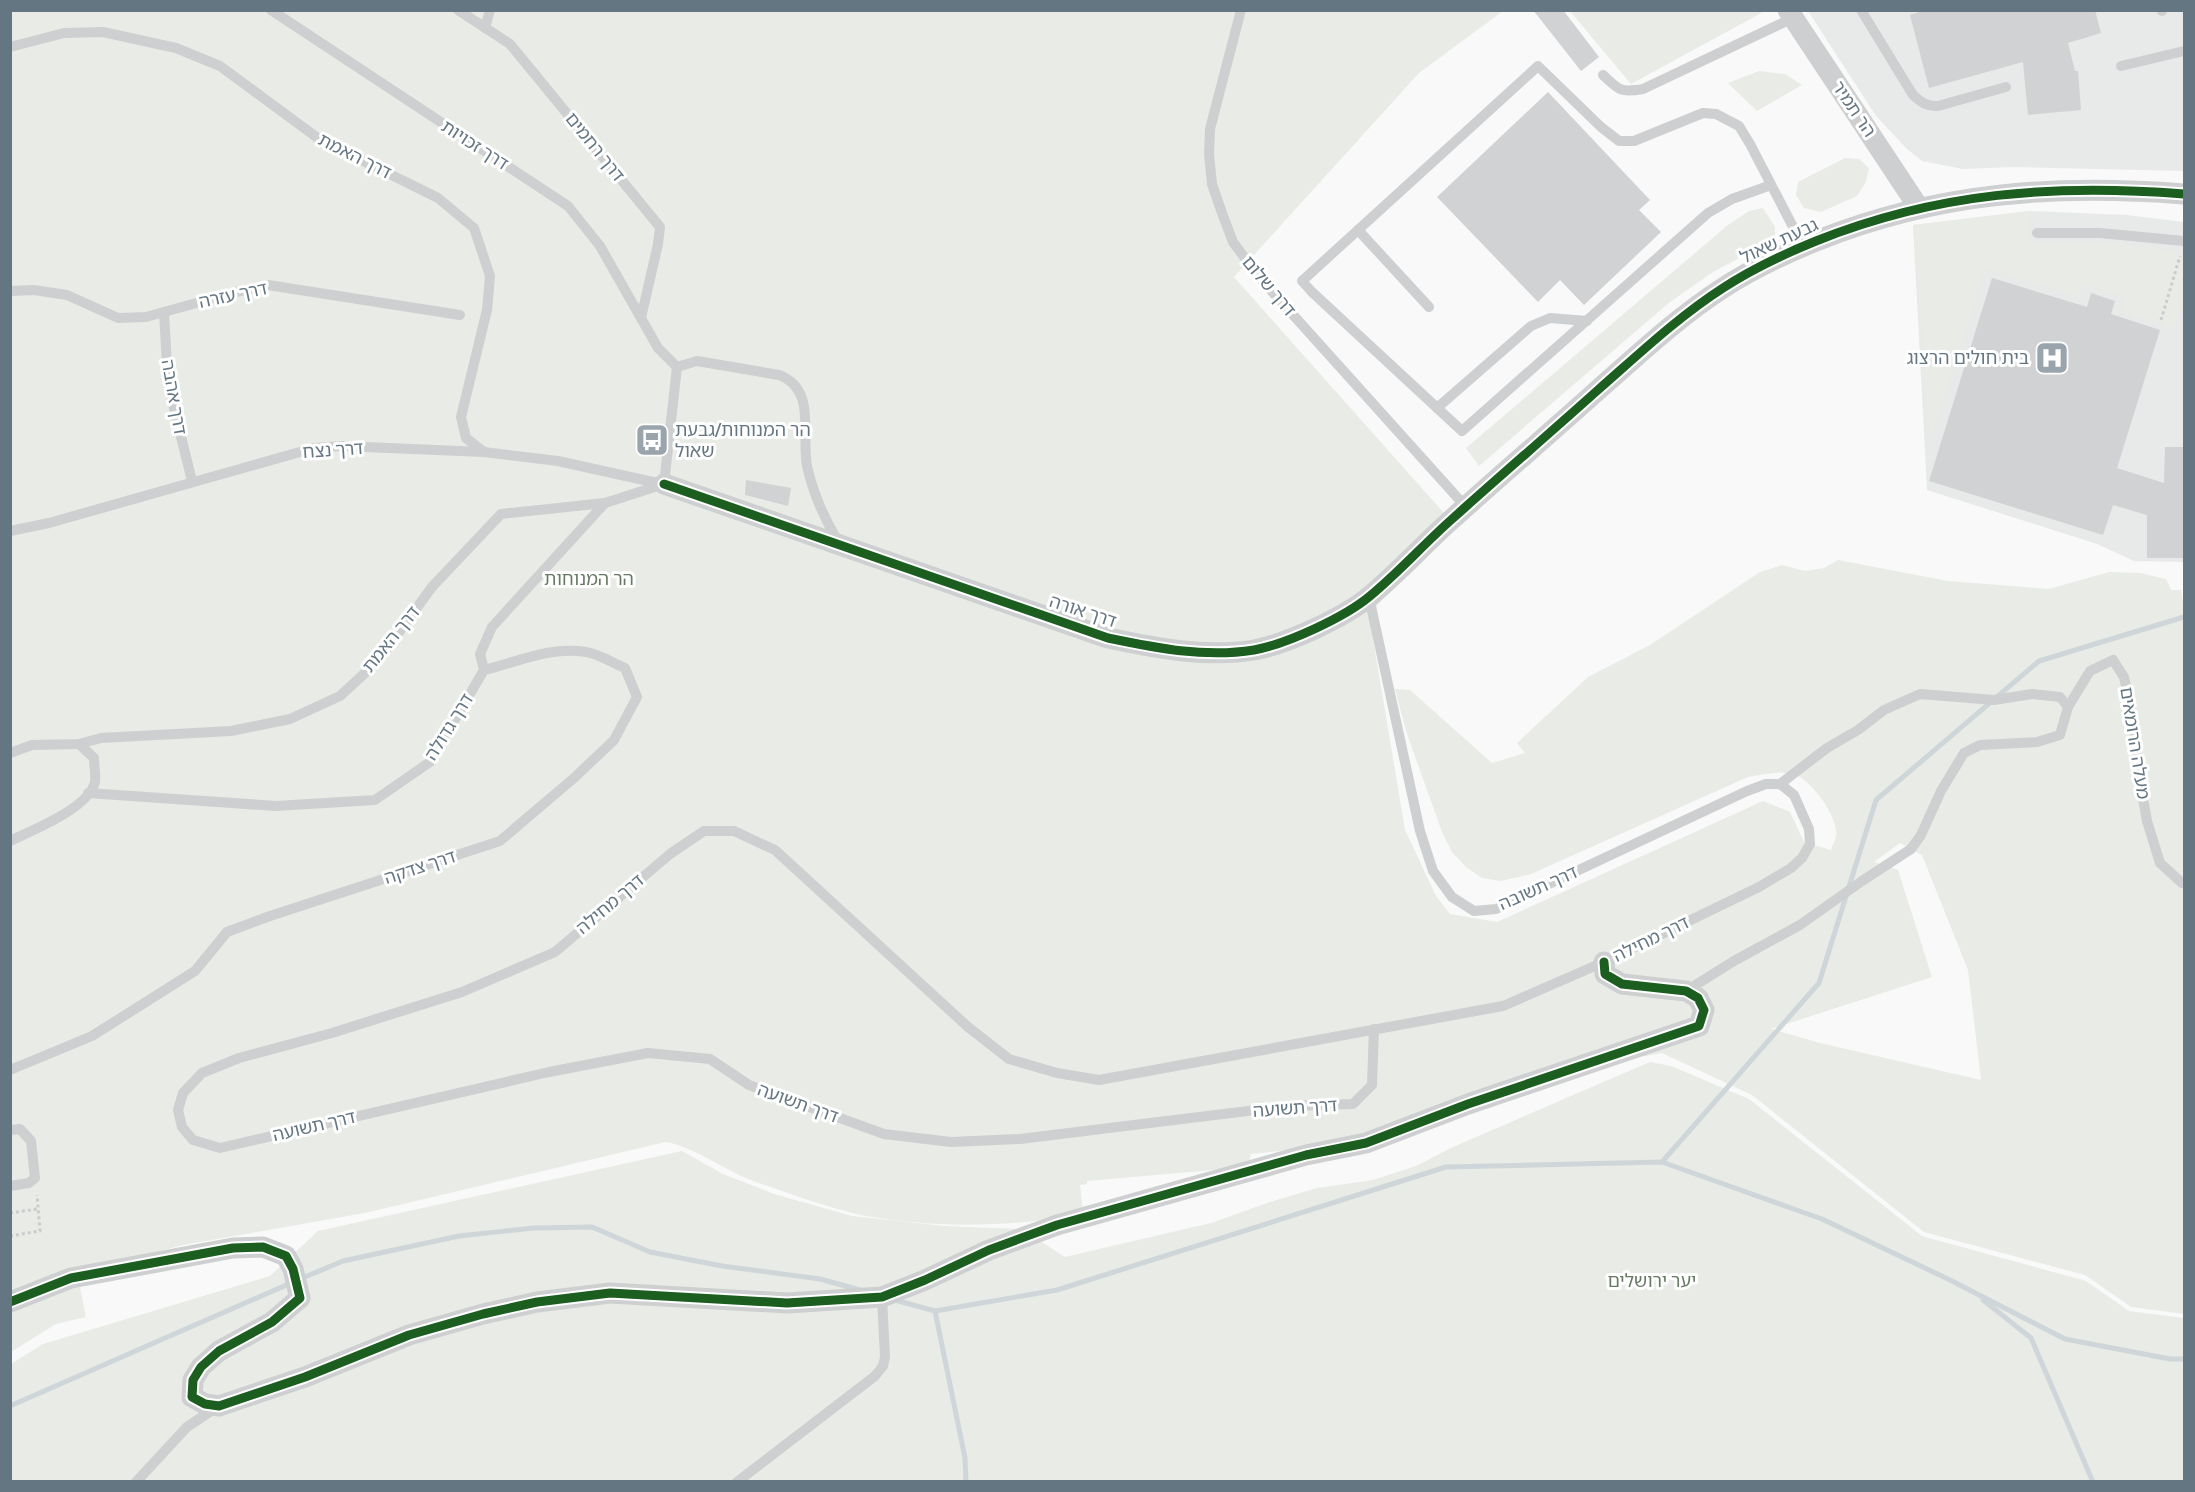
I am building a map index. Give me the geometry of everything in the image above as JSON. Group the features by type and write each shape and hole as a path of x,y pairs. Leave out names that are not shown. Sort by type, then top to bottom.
{"street":[{"name":"הר תמיר","path":"1791,14 1919,208"},
{"name":"גבעת שאול","path":"1466,507 1684,315 1732,282 1803,246 1885,216 1996,194 2109,189 2184,194"},
{"name":"דרך אורה","path":"664,484 1107,638 1163,650 1214,653 1255,650 1293,638 1337,617 1369,597 1466,507"},
{"path":"10,1302 71,1278 233,1248 262,1247 286,1256 293,1269 300,1298 272,1322 219,1351 201,1366 193,1380 192,1397 205,1404 219,1406 305,1377 369,1350 441,1325 568,1296 610,1293 787,1303 882,1297 989,1250 1057,1225 1306,1155 1366,1143 1468,1104 1699,1026 1704,1010 1698,998 1686,991 1622,984 1605,974 1604,962"}],"lane":[{"name":"דרך זכויות","path":"271,10 568,206 600,246 658,348 677,367"},
{"name":"דרך רחמים","path":"458,10 510,44 660,227 641,318"},
{"path":"485,28 490,10"},
{"name":"דרך שלום","path":"1241,10 1210,129 1209,154 1212,184 1233,242 1258,276 1466,507"},
{"path":"1861,10 1913,95 1930,107 2006,87"},
{"path":"1603,75 1619,90 1643,89 1791,14"},
{"name":"דרך האמת","path":"10,48 64,33 103,33 176,48 220,66 319,139 438,198 474,228 490,276 487,310 461,417 466,438 484,452"},
{"path":"2121,66 2184,51"},
{"path":"1771,185 1732,200 1708,213 1462,431 1302,281 1538,66 1618,141 1634,141 1703,113 1716,114 1738,126 1750,144 1803,246"},
{"path":"1358,230 1429,307"},
{"path":"2037,233 2100,233 2184,241"},
{"name":"דרך עזרה","path":"10,291 34,290 67,295 118,318 146,317 268,285 460,315"},
{"name":"דרך אהבה","path":"164,312 168,384 192,481"},
{"path":"1437,408 1531,326 1550,318 1587,321"},
{"path":"664,484 677,367 697,361 779,375 796,385 801,394 804,405 808,466 824,514 840,544"},
{"name":"דרך נצח","path":"10,531 49,523 314,448 340,446 484,452 558,461 664,484"},
{"name":"דרך גדולה","path":"88,793 276,806 375,800 430,762 484,670 480,654 492,627 605,503 664,484"},
{"name":"דרך האמת","path":"10,753 32,745 79,744 101,738 231,731 290,719 340,696 378,661 432,587 501,514 605,503"},
{"name":"דרך תשובה","path":"1369,597 1420,831 1433,871 1452,897 1474,911 1496,909 1747,791 1766,784 1780,784"},
{"name":"דרך צדקה","path":"10,1070 92,1036 195,971 227,932 500,841 574,778 614,740 637,697 625,668 587,652 549,651 484,670"},
{"name":"מעלה הרומאים","path":"2068,706 2090,671 2113,660 2124,677 2133,717 2138,771 2147,821 2160,863 2182,883 2184,882"},
{"path":"1686,991 1734,961 1800,925 1862,880 1911,849 1921,835 1941,791 1964,753 1980,745 2037,742 2060,735 2068,706 2060,697 2032,694 1994,700 1920,694 1884,710 1858,730 1827,748 1780,784"},
{"path":"10,841 78,807 88,793 95,783 94,758 79,744"},
{"name":"דרך מחילה","path":"182,1126 178,1110 183,1093 202,1073 239,1058 332,1033 462,992 555,951 670,854 704,831 734,831 775,850 968,1027 1009,1059 1057,1073 1099,1080 1503,1006 1604,962 1759,887 1791,868 1802,858 1810,844 1809,829 1794,795 1780,784"},
{"name":"דרך תשועה","path":"182,1126 193,1140 220,1148 549,1072 648,1053 710,1059 749,1085 884,1134 951,1142 1020,1139 1289,1106 1353,1104 1372,1085 1374,1029"},
{"path":"10,1130 20,1129 31,1141 35,1178 29,1183 10,1186"},
{"path":"737,1482 875,1376 883,1366 885,1357 882,1297"},
{"path":"136,1482 187,1427 219,1406"}],"path":[{"path":"2161,320 2184,241"},
{"path":"10,1213 38,1209 40,1231 10,1236"}],"shaded area":[{"path":"1808,11 2184,11 2184,171 2015,167 1963,169 1922,161 1907,149 1876,116"},
{"name":"בית חולים הרצוג","path":"2030,211 2127,215 2184,222 2184,562 2134,561 2097,544 1927,490 1913,225"}],"green space":[{"name":"הר המנוחות","path":"11,11 1503,11 1419,73 1234,277 1451,521 1369,615 1405,830 1436,896 1450,914 1497,922 1763,801 1790,812 1804,842 1831,850 1836,829 1825,804 1806,781 1788,773 1768,774 1748,777 1531,874 1501,881 1482,878 1466,867 1452,852 1442,832 1406,731 1395,689 1410,690 1492,763 1525,753 1517,743 1588,677 1650,645 1760,572 1782,565 1805,571 1824,568 1838,560 1948,581 2049,589 2109,572 2140,573 2166,579 2171,590 2181,590 2184,610 2184,1314 2131,1307 2085,1275 1924,1232 1752,1095 1662,1053 1552,1073 1355,1143 1251,1154 1248,1167 1087,1181 1087,1184 1080,1185 1083,1214 1028,1222 972,1225 916,1223 861,1215 756,1182 686,1148 665,1142 365,1213 183,1245 77,1272 86,1317 56,1324 11,1352","holes":["1900,843 1922,855 1968,970 1981,1080 1820,1043 1771,1029 1932,977 1898,870 1874,862"]},
{"path":"1570,11 1765,11 1631,84"},
{"path":"1759,71 1785,74 1802,85 1757,111 1728,83"},
{"path":"1845,158 1859,159 1869,168 1866,182 1857,196 1821,212 1804,208 1796,195 1798,182"},
{"path":"1763,208 1775,227 1775,239 1713,272 1670,302 1479,466 1466,448 1728,225 1749,211"},
{"path":"2030,211 2029,243 2121,244 2184,252 2184,300 2174,328 2121,312 2125,297 2084,284 2079,296 1985,269 1930,440 1913,225"},
{"name":"יער ירושלים","path":"1650,1062 1671,1066 1749,1099 1922,1236 2086,1281 2129,1311 2184,1318 2184,1481 11,1482 11,1364 43,1344 270,1276 318,1231 682,1151 723,1174 774,1194 852,1216 944,1226 1021,1229 1065,1257 1211,1223 1317,1188 1373,1180 1416,1166 1453,1147"}],"building":[{"path":"1533,10 1563,10 1599,57 1581,71"},
{"path":"1925,10 2095,10 2101,33 2068,43 2075,71 2078,71 2081,110 2028,115 2023,62 1929,88 1910,15"},
{"path":"1548,92 1650,200 1639,210 1661,232 1584,305 1560,280 1538,302 1437,197"},
{"path":"1992,278 2087,307 2091,293 2115,301 2111,314 2160,330 2117,468 2164,483 2165,447 2184,447 2184,558 2147,558 2147,515 2113,505 2103,535 1929,481"},
{"path":"746,480 791,488 788,506 745,495"}],"waterway":[{"path":"1662,1162 1819,983 1876,800 2039,661 2184,617"},
{"path":"895,1300 935,1311 1057,1290 1446,1167 1662,1162 1822,1219 1948,1279 2065,1339 2170,1359 2184,1359"},
{"path":"300,1279 343,1261 459,1236 534,1228 592,1227 650,1252 722,1266 820,1279 860,1290"},
{"path":"10,1406 291,1283"},
{"path":"1983,1300 2031,1338 2093,1482"},
{"path":"935,1311 965,1458 966,1482"}],"cycle path":[{"path":"664,484 1108,638 1199,652 1254,650 1283,642 1315,629 1370,596 1451,520 1659,336 1706,299 1768,262 1816,241 1862,225 1952,202 1997,195 2089,190 2184,194"},
{"path":"10,1302 71,1278 233,1248 263,1247 286,1256 293,1269 300,1298 272,1322 219,1351 201,1367 193,1380 192,1397 205,1404 219,1406 305,1377 409,1335 483,1314 537,1302 610,1293 787,1303 882,1297 989,1250 1057,1225 1306,1155 1366,1143 1468,1104 1699,1026 1704,1010 1698,998 1686,991 1622,984 1605,974 1604,962"}],"place":[{"name":"בית חולים הרצוג","path":"2052,358"},
{"name":"הר המנוחות/גבעת שאול","path":"652,440"}]}
